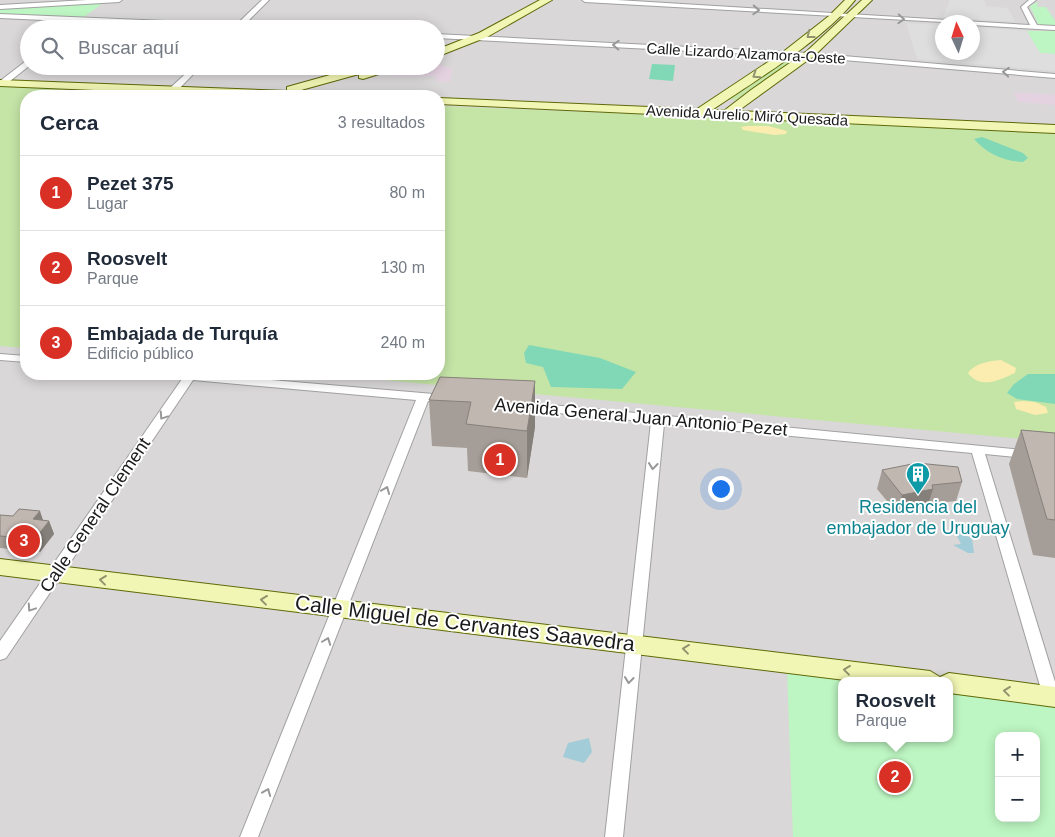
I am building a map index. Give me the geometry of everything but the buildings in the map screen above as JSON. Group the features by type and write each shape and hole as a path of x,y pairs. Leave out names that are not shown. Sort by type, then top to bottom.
{"street":[{"path":"88,19 114,0"},
{"path":"0,7 119,0"},
{"path":"245,20 266,0"},
{"path":"445,42 532,0"},
{"path":"445,50 477,38 547,0"},
{"path":"585,0 703,3 853,16 935,20"},
{"path":"701,112 787,54 837,14 850,0"},
{"path":"728,114 741,102 808,55 853,16 867,0"},
{"path":"1032,1 1017,3 1032,26"},
{"path":"1032,1 1024,7 1032,26"},
{"path":"0,16 107,20"},
{"path":"980,23 1055,28"},
{"name":"Calle Lizardo Alzamora-Oeste","path":"445,36 808,55 1055,76"},
{"path":"1,83 20,69"},
{"path":"1,83 173,90 189,75"},
{"path":"316,90 353,75"},
{"path":"316,90 367,75"},
{"path":"722,98 727,101 741,102"},
{"name":"Avenida Aurelio Miró Quesada","path":"445,102 1055,129"},
{"path":"0,357 20,359"},
{"name":"Calle General Clement","path":"0,654 187,380"},
{"path":"234,380 462,401"},
{"path":"249,837 423,397"},
{"name":"Avenida General Juan Antonio Pezet","path":"511,405 1055,457"},
{"path":"614,837 658,418"},
{"path":"953,684 1053,696 977,449"},
{"name":"Calle Miguel de Cervantes Saavedra","path":"0,567 339,609 633,642 900,677"}],"shaded area":[{"path":"0,0 1055,0 1055,837 0,837"},
{"path":"950,0 984,0 986,6 1008,8 1015,22 980,20 980,15 944,15"},
{"path":"906,23 935,25 935,60 980,60 980,28 1027,31 1040,53 1055,54 1055,71 917,59"},
{"path":"445,66 453,69 450,82 435,81 436,76 390,76 445,75"},
{"path":"1014,92 1055,95 1055,105 1018,102"}],"green space":[{"path":"1038,2 1037,7 1046,7 1055,21 1055,27 1039,26 1030,6"},
{"path":"103,3 84,17 0,14 0,8"},
{"path":"1027,31 1055,31 1055,54 1040,53"},
{"path":"785,58 795,59 736,100 727,99"},
{"path":"652,64 675,65 673,81 649,79"},
{"path":"0,86 88,90 20,90 20,348 0,346"},
{"path":"445,106 1055,131 1055,442 384,380 445,380"},
{"path":"982,137 1023,153 1028,158 1023,162 996,156 984,149 974,139"},
{"path":"529,345 600,358 636,372 622,389 551,387 543,367 526,363 524,353"},
{"path":"1028,374 1055,374 1055,404 1017,399 1007,393 1014,384"},
{"path":"787,669 850,677 838,677 838,742 953,742 953,689 1055,702 1055,837 793,837"}],"sand":[{"path":"768,126 787,131 786,134 774,135 743,130 741,127"},
{"path":"1001,360 1016,368 1015,373 997,381 984,382 973,378 968,373 978,365"},
{"path":"1014,402 1035,402 1046,407 1048,413 1035,415 1016,409"}],"water":[{"path":"955,532 972,538 974,553 968,553 953,545 961,544"},
{"path":"589,738 592,752 584,763 563,757 568,743"}],"place":[{"name":"Pezet 375","path":"500,460"},
{"name":"Residencia del embajador de Uruguay","path":"918,495"},
{"name":"Embajada de Turquía","path":"24,541"},
{"name":"Roosvelt","path":"895,777"}]}
